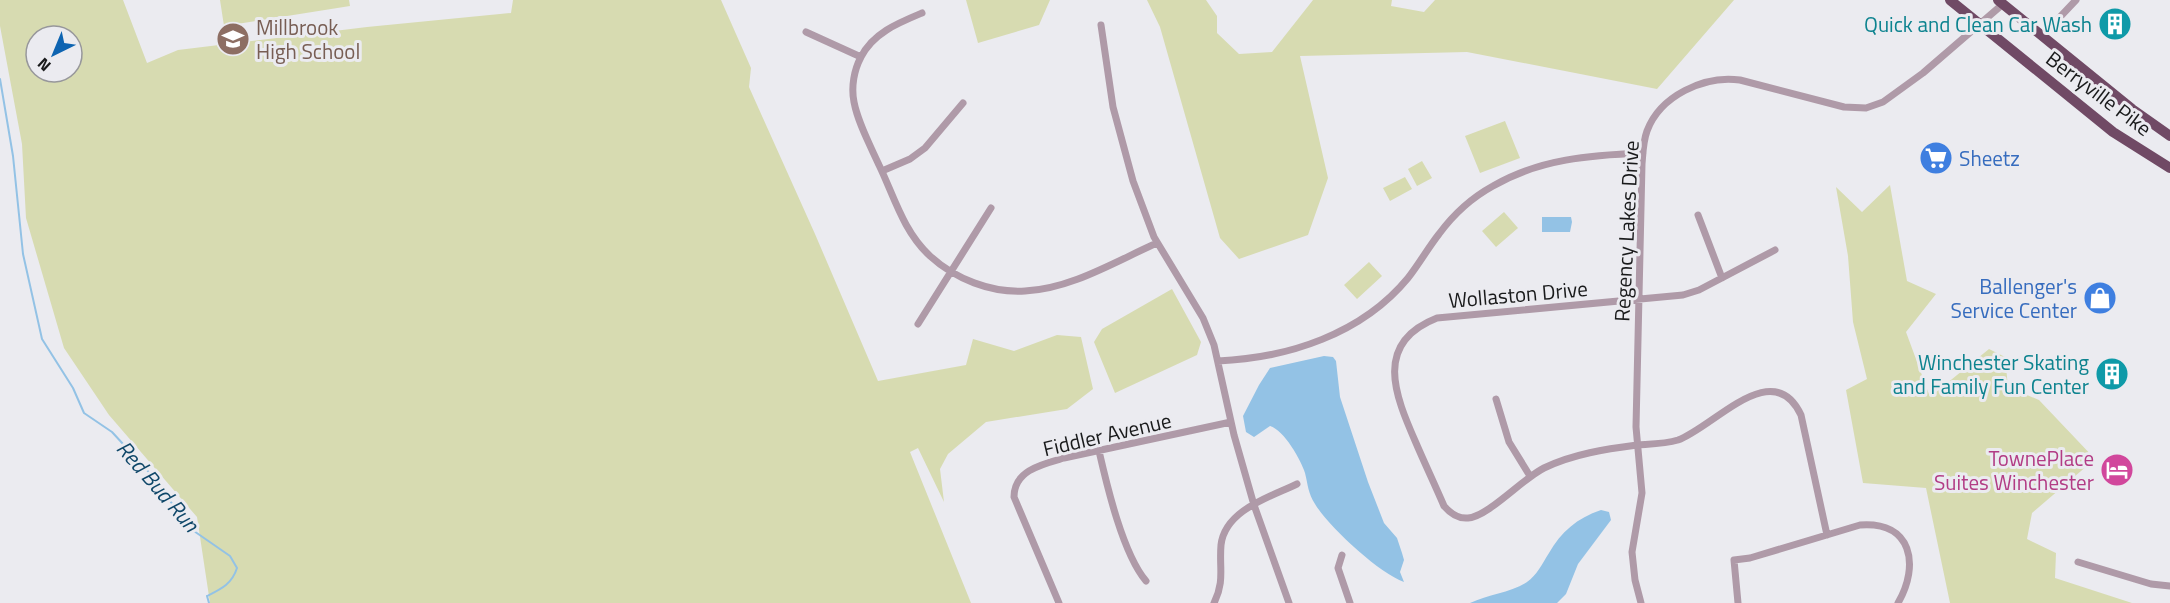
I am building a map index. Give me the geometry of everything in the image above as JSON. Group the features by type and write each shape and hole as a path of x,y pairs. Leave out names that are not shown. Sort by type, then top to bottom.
{"highway":[{"name":"Berryville Pike","path":"1950,0 2113,132 2170,168"},
{"name":"Berryville Pike","path":"2001,2 2170,136"}],"street":[{"path":"2042,36 2076,0"},
{"name":"Regency Lakes Drive","path":"1641,603 1635,580 1632,552 1642,493 1637,445 1643,153 1647,130 1658,112 1677,96 1713,80 1732,79 1844,107 1866,108 1880,103 1891,97 1981,25 2001,2"},
{"path":"922,13 882,33 866,49 854,76 854,101 856,112 902,218 912,235 929,255 971,282 998,289 1040,290 1080,278 1157,243"},
{"path":"1101,25 1107,78 1120,136 1134,181 1157,243 1203,318 1218,362 1231,422 1254,505 1289,603"},
{"path":"806,32 861,57"},
{"path":"882,171 917,154 963,103"},
{"path":"1218,362 1257,357 1319,340 1348,328 1379,307 1407,279 1451,220 1493,186 1532,168 1552,162 1611,154 1643,153"},
{"path":"918,324 991,208"},
{"path":"1698,215 1722,278"},
{"path":"1639,300 1683,295 1699,290 1775,250"},
{"name":"Wollaston Drive","path":"1639,300 1447,316 1421,325 1405,341 1396,360 1394,383 1398,399 1444,506 1449,512 1461,518 1475,516 1530,477 1558,462 1637,445 1678,440 1750,395 1766,391 1779,393 1794,403 1801,415 1827,535"},
{"path":"1496,399 1509,442 1530,477"},
{"name":"Fiddler Avenue","path":"1059,603 1014,497 1016,485 1022,476 1042,464 1231,422"},
{"path":"1099,451 1109,492 1130,556 1146,581"},
{"path":"1214,603 1221,589 1221,544 1226,529 1237,516 1254,505 1297,484"},
{"path":"1738,603 1734,560 1750,558 1860,525 1872,524 1881,525 1896,533 1906,546 1910,560 1906,586 1898,603"},
{"path":"1342,555 1338,568 1350,603"},
{"path":"2078,562 2151,584 2170,586"}],"green space":[{"path":"0,0 123,0 147,63 178,50 367,27 511,13 513,0 721,0 751,68 749,87 878,381 966,365 973,339 1014,351 1057,335 1081,337 1093,389 1067,409 986,422 948,454 940,469 944,502 918,448 910,452 971,603 210,603 197,517 109,415 64,348 26,218 22,144 0,26"},
{"path":"220,0 349,0 350,6 224,26"},
{"path":"966,0 1050,0 1039,25 978,43"},
{"path":"1147,0 1206,0 1217,16 1217,33 1239,54 1272,52 1313,0 1392,0 1391,6 1424,12 1435,0 1734,0 1657,89 1467,52 1300,56 1328,178 1308,235 1239,259 1220,238 1160,27"},
{"path":"1505,121 1520,158 1480,173 1465,136"},
{"path":"1422,161 1432,178 1417,186 1408,169"},
{"path":"1405,177 1412,189 1390,201 1383,188"},
{"path":"1890,185 1907,281 1936,294 1906,332 1930,397 1989,349 2005,357 2008,387 2039,400 2095,459 2032,513 2027,539 2056,553 2055,578 2132,603 1950,603 1926,488 1863,483 1846,390 1867,379 1853,322 1848,256 1836,187 1862,212"},
{"path":"1504,212 1518,228 1496,247 1482,231"},
{"path":"1369,262 1382,276 1357,299 1344,285"},
{"path":"1172,289 1201,342 1197,355 1115,393 1094,342 1102,329"}],"water":[{"path":"1542,217 1571,217 1570,232 1542,232"},
{"path":"1324,356 1333,357 1336,361 1340,397 1384,523 1397,538 1404,560 1400,572 1404,582 1369,559 1331,525 1315,504 1300,461 1281,433 1270,426 1254,437 1246,432 1243,416 1270,368"},
{"path":"1601,510 1609,512 1611,520 1578,564 1566,594 1557,603 1470,603 1527,582 1537,573 1564,532 1584,517"}],"waterway":[{"name":"Red Bud Run","path":"0,79 13,156 23,254 42,339 73,388 84,413 112,432 147,470 191,529 230,556 237,568 235,574 225,585 207,596 209,603"}],"place":[{"name":"Quick and Clean Car Wash","path":"2115,24"},
{"name":"Millbrook High School","path":"233,39"},
{"name":"Sheetz","path":"1936,158"},
{"name":"Ballenger's Service Center","path":"2100,298"},
{"name":"Winchester Skating and Family Fun Center","path":"2112,374"},
{"name":"TownePlace Suites Winchester","path":"2117,470"}]}
